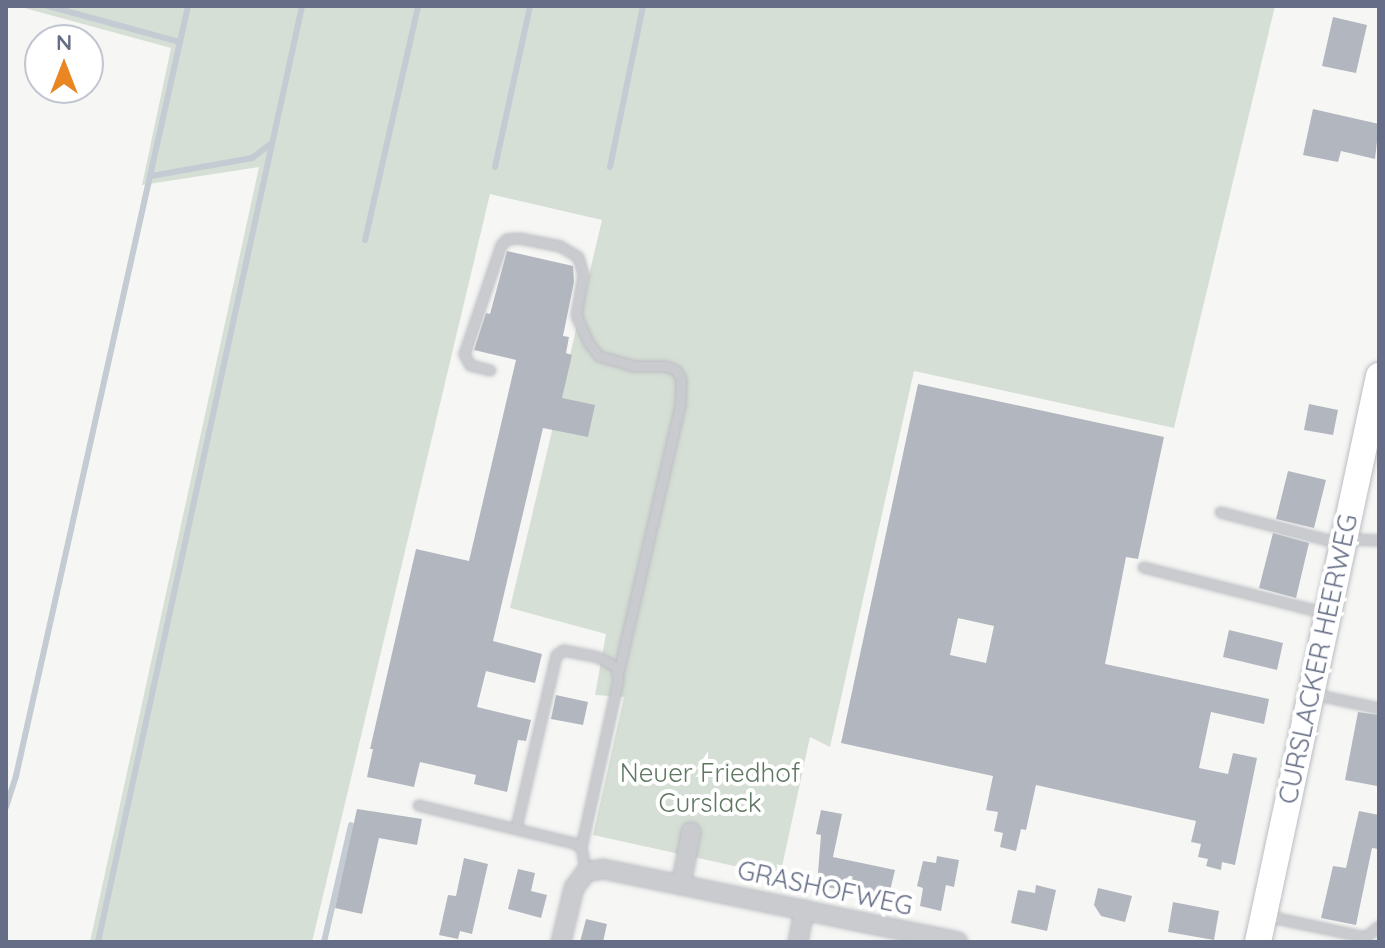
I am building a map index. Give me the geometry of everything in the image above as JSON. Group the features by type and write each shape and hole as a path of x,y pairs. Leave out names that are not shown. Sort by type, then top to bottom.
{"main road":[{"name":"CURSLACKER HEERWEG","path":"1258,942 1379,376"}],"street":[{"path":"681,885 691,832"},
{"name":"GRASHOFWEG","path":"586,872 603,869 958,942"},
{"path":"561,942 574,888 586,872"},
{"path":"798,942 804,910"}],"lane":[{"path":"490,370 470,365 464,354 497,256 506,239 512,237 560,246 578,257 583,275 576,315 588,342 599,356 634,366 665,366 676,370 681,379 680,405 581,847 586,872"},
{"path":"1220,512 1344,541 1379,540"},
{"path":"1143,567 1328,614"},
{"path":"516,827 558,651 598,657 610,662 618,674"},
{"path":"1311,694 1379,708"},
{"path":"418,805 516,827 581,847"},
{"path":"1263,915 1365,939 1379,926"}],"green space":[{"name":"Neuer Friedhof Curslack","path":"17,6 1275,6 1174,428 914,371 830,747 810,737 780,876 593,835 624,697 595,695 606,634 510,608 602,220 490,194 312,942 90,942 259,167 142,185 171,48 104,30 104,24 83,24"}],"building":[{"path":"1333,17 1367,25 1356,73 1322,66"},
{"path":"1313,109 1379,124 1375,159 1341,151 1338,162 1303,155"},
{"path":"507,251 573,266 574,282 563,336 569,337 566,353 572,355 562,398 595,405 588,437 543,428 493,641 542,654 535,683 486,671 477,707 531,720 526,741 518,740 507,792 474,784 476,775 420,762 414,787 367,777 373,749 370,749 416,549 469,561 516,360 474,350 486,313 490,314"},
{"path":"918,384 1164,437 1138,559 1126,557 1105,664 1269,699 1264,724 1211,712 1199,768 1228,774 1233,753 1257,758 1235,865 1222,862 1221,870 1206,866 1208,859 1198,857 1201,844 1191,842 1196,821 1036,785 1026,830 1021,829 1016,851 1000,847 1003,833 994,831 998,812 986,810 993,776 841,743","holes":["958,618 994,626 986,663 950,655"]},
{"path":"1309,404 1338,410 1333,435 1304,430"},
{"path":"1288,471 1326,480 1314,528 1276,519"},
{"path":"1273,533 1309,543 1296,598 1259,588"},
{"path":"1229,630 1283,643 1277,670 1223,657"},
{"path":"556,695 588,702 583,725 551,719"},
{"path":"1358,712 1379,715 1377,786 1345,780"},
{"path":"357,809 422,819 417,845 379,838 362,914 335,908"},
{"path":"821,810 842,814 833,857 895,870 888,899 817,885 821,835 816,834"},
{"path":"1359,811 1379,815 1379,849 1372,848 1356,925 1321,918 1333,866 1346,868"},
{"path":"937,856 959,860 954,887 946,885 941,911 920,906 923,888 917,886 923,861 936,863"},
{"path":"464,858 488,864 472,934 460,931 458,939 439,935 448,895 456,896"},
{"path":"518,869 535,873 531,891 547,895 541,918 508,909"},
{"path":"1036,885 1056,890 1047,931 1011,923 1018,890 1035,893"},
{"path":"1098,888 1132,896 1125,922 1101,916 1094,905"},
{"path":"1173,902 1219,911 1214,940 1168,932"},
{"path":"586,919 607,924 603,942 580,942"}],"waterway":[{"path":"48,6 180,42"},
{"path":"6,807 16,776 188,6"},
{"path":"98,942 302,6"},
{"path":"365,240 418,6"},
{"path":"495,167 530,6"},
{"path":"610,167 643,6"},
{"path":"151,176 252,158 272,143"},
{"path":"324,942 351,825"}]}
